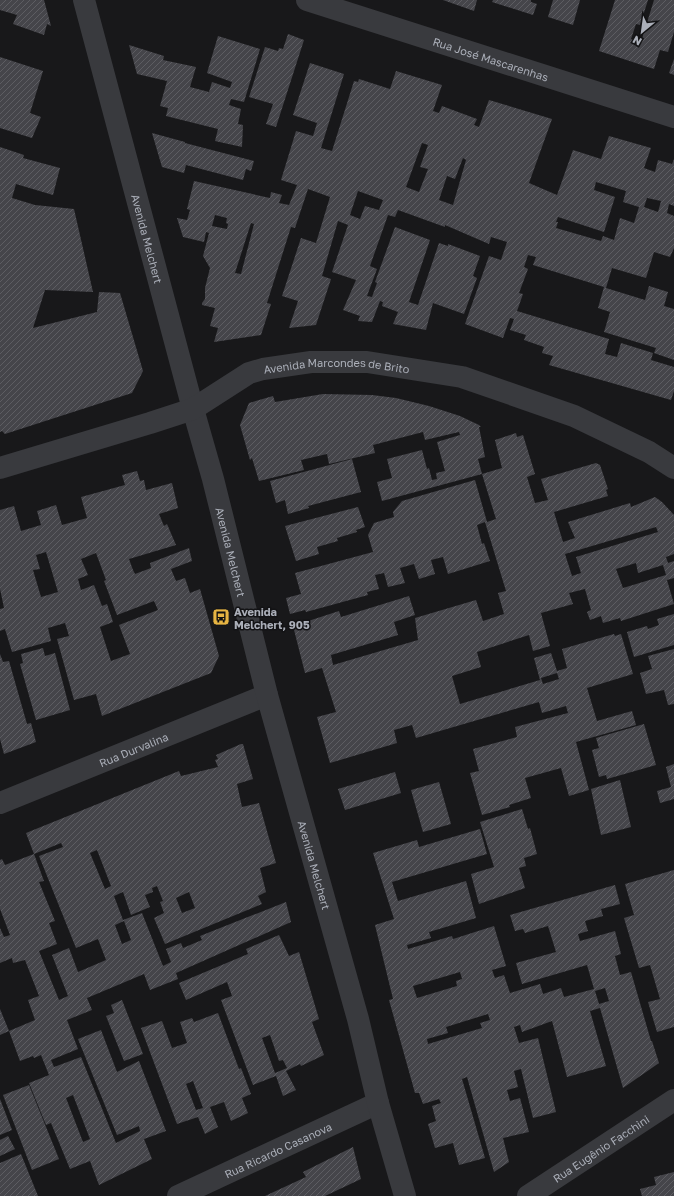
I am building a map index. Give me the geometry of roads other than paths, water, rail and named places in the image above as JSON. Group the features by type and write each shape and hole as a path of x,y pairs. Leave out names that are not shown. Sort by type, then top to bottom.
{"street":[{"name":"Avenida Melchert","path":"84,0 213,479 267,695 358,1020 378,1103 405,1196"},
{"name":"Rua José Mascarenhas","path":"307,0 337,4 674,117"},
{"name":"Avenida Marcondes de Brito","path":"0,468 193,409 249,373 262,369 311,362 367,362 462,378 574,416 649,452 674,468"},
{"name":"Rua Durvalina","path":"0,803 267,695"},
{"name":"Rua Eugênio Facchini","path":"528,1196 674,1100"},
{"name":"Rua Ricardo Casanova","path":"178,1196 378,1103"}],"place":[{"name":"Avenida Melchert, 905","path":"221,617"}]}
